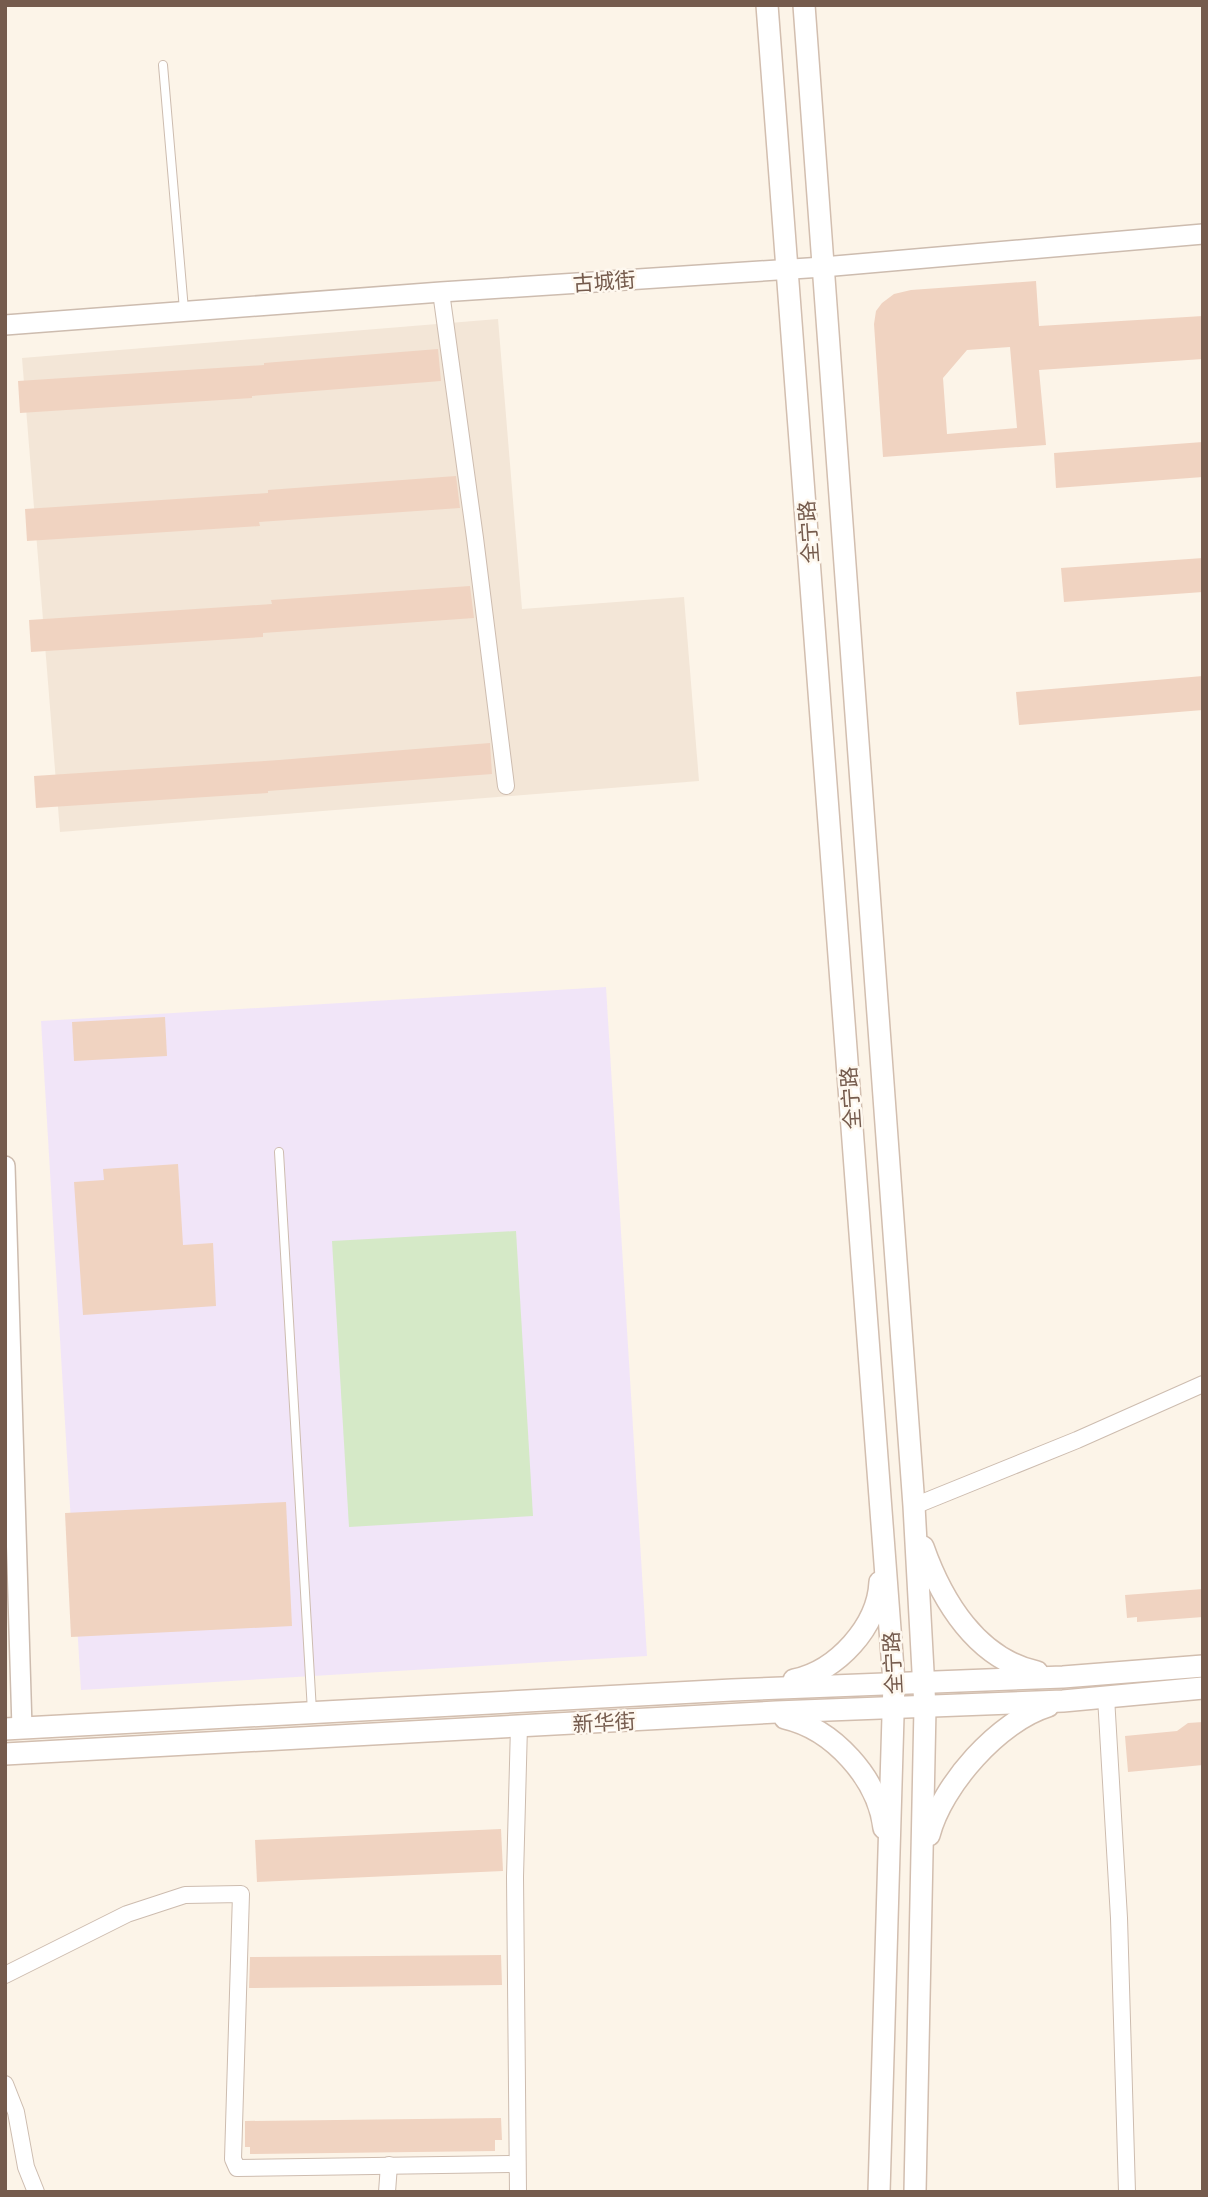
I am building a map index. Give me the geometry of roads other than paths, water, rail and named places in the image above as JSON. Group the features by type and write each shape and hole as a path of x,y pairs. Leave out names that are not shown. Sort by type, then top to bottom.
{"main road":[{"name":"全宁路","path":"767,5 894,1682 878,2192"},
{"name":"全宁路","path":"804,5 924,1681 915,2192"},
{"path":"914,1516 932,1574 949,1604 972,1635 1018,1668 1063,1677"},
{"path":"732,1690 815,1674 848,1648 874,1611 879,1591 882,1527"},
{"name":"新华街","path":"14,1728 894,1682 1063,1677 1203,1666"},
{"name":"新华街","path":"5,1754 519,1726 1063,1701 1203,1688"},
{"path":"922,1875 929,1832 940,1804 958,1779 983,1751 1010,1727 1033,1711 1063,1701"},
{"path":"720,1716 786,1718 807,1725 826,1736 847,1755 878,1804 882,1814 888,1866"}],"street":[{"name":"古城街","path":"5,325 823,267 1203,234"},
{"path":"441,292 506,786"},
{"path":"5,1166 14,1728"},
{"path":"914,1516 1203,1384"},
{"path":"1106,1697 1118,1918 1126,2192"},
{"path":"518,2192 515,1877 519,1726"},
{"path":"5,1975 127,1913 185,1895 241,1894 233,2159 237,2168 517,2164"},
{"path":"5,2084 16,2112 26,2167 36,2192"},
{"path":"387,2192 389,2165"}],"lane":[{"path":"163,65 184,312"},
{"path":"279,1152 312,1712"}]}
